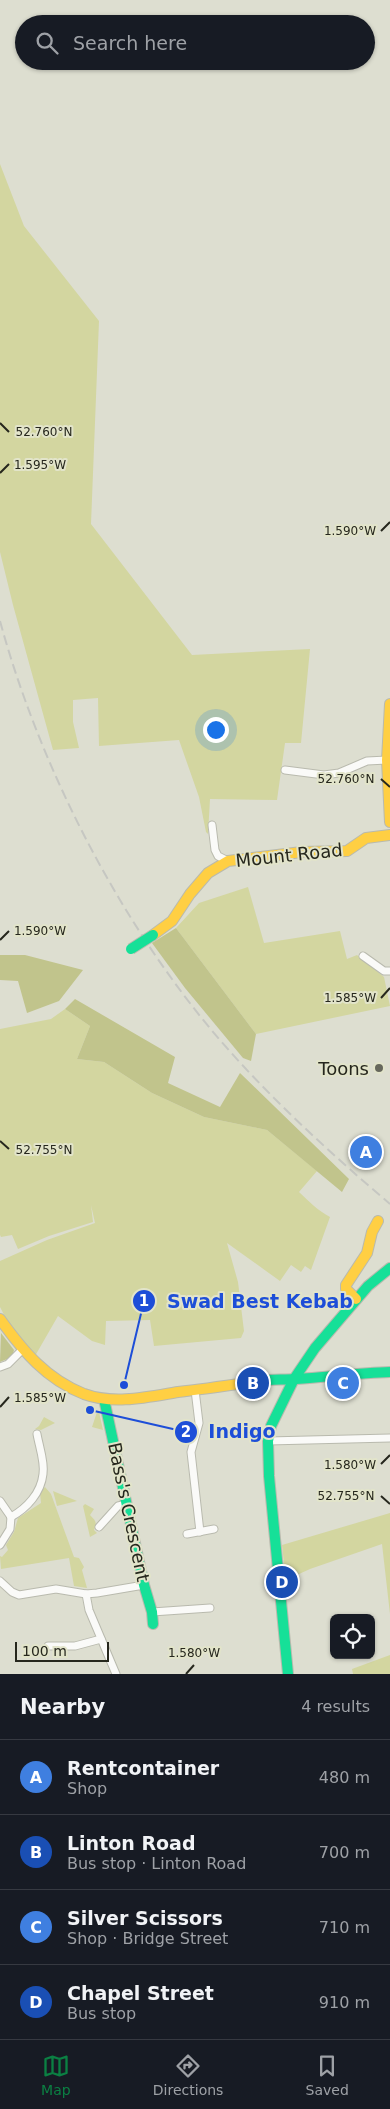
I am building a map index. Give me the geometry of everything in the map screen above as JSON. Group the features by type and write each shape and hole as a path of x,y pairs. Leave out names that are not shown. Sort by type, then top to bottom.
{"main road":[{"path":"390,704 387,760 390,822"},
{"name":"Mount Road","path":"131,949 172,922 184,907 190,894 208,873 228,861 302,852 347,852 366,838 390,835"},
{"path":"356,1299 346,1289 346,1285 362,1264 378,1221"},
{"path":"288,1674 269,1476 268,1441 274,1417 294,1379 315,1348 356,1299 388,1271"},
{"path":"0,1319 22,1350 52,1377 84,1394 104,1399 146,1397 270,1379 390,1372"},
{"name":"Bass's Crescent","path":"104,1399 144,1585 152,1612 153,1624"}],"street":[{"path":"285,770 324,775 339,773 367,762 387,760"},
{"path":"212,825 215,850 218,856 228,861"},
{"path":"363,956 384,971 390,971"},
{"path":"0,1367 8,1364 22,1350"},
{"path":"195,1390 199,1426 191,1452 200,1532"},
{"path":"11,1517 29,1505 38,1490 43,1473 38,1434"},
{"path":"268,1441 390,1438"},
{"path":"0,1501 11,1517 10,1529 0,1545"},
{"path":"99,1527 118,1506 127,1504"},
{"path":"188,1534 214,1530"},
{"path":"0,1581 12,1592 19,1595 56,1589 86,1594 144,1585"},
{"path":"86,1594 89,1610 116,1674"},
{"path":"152,1612 210,1608"},
{"path":"48,1646 75,1646 101,1639"}],"green space":[{"path":"0,164 24,226 99,321 91,524 192,655 310,649 301,743 285,743 277,800 210,799 208,834 199,797 179,740 99,746 98,698 73,700 73,722 79,748 53,750 0,552"},
{"path":"248,887 264,943 340,931 347,959 357,955 384,977 390,1006 256,1034 176,928 199,903"},
{"path":"176,928 256,1034 251,1061 243,1058 185,988 152,943"},
{"path":"0,955 25,955 83,970 59,1001 27,1013 18,981 0,980"},
{"path":"75,999 175,1057 168,1083 220,1107 240,1073 349,1179 342,1192 267,1130 204,1117 152,1093 104,1062 77,1059 90,1026 65,1009"},
{"path":"65,1009 90,1026 77,1059 104,1062 152,1093 204,1117 267,1130 317,1171 299,1192 317,1209 330,1217 311,1270 305,1266 301,1272 291,1265 280,1281 227,1243 238,1282 244,1331 241,1338 154,1346 150,1320 106,1321 105,1345 92,1341 58,1316 35,1356 15,1336 0,1307 0,1261 47,1240 95,1223 91,1205 93,1222 49,1236 18,1249 12,1235 1,1237 0,1235 0,1029 51,1019"},
{"path":"1,1333 14,1350 12,1357 0,1362"},
{"path":"97,1412 99,1412 103,1430 92,1427"},
{"path":"44,1417 55,1423 41,1430 35,1429 39,1426"},
{"path":"45,1487 51,1494 74,1557 79,1558 84,1567 82,1570 87,1588 74,1586 69,1558 1,1569 0,1556 2,1557 8,1550 6,1545 14,1532 18,1518 41,1503 40,1493"},
{"path":"53,1491 77,1501 57,1506"},
{"path":"85,1504 94,1509 90,1515 95,1522 94,1530 97,1533 90,1537 83,1506"},
{"path":"390,1513 390,1614 382,1544 310,1569 286,1580 282,1545"},
{"path":"390,1655 390,1674 353,1674 352,1669"}],"railway":[{"path":"0,621 37,732 61,787 87,842 117,895 149,945 183,994 219,1039 259,1083 345,1165 390,1204"}],"traffic: fast":[{"path":"131,949 153,935"},
{"path":"288,1674 269,1476 268,1441 271,1426 294,1379 315,1348 368,1286 390,1268"},
{"path":"258,1381 390,1372"},
{"path":"104,1399 144,1585 152,1612 153,1624"}],"traffic: slow":[{"path":"390,704 387,760 390,822"},
{"path":"153,935 172,921 190,894 208,873 228,861 302,852 347,851 366,838 390,835"},
{"path":"356,1299 346,1289 346,1285 367,1253 372,1232 378,1221"},
{"path":"0,1319 36,1363 70,1388 95,1397 119,1400 143,1398 258,1381"}],"place":[{"name":"Toons","path":"379,1068"},
{"name":"Rentcontainer","path":"366,1152"},
{"name":"Linton Road","path":"253,1383"},
{"name":"Silver Scissors","path":"343,1383"},
{"name":"Swad Best Kebab","path":"124,1385"},
{"name":"Indigo","path":"90,1410"},
{"name":"Chapel Street","path":"282,1582"}]}
